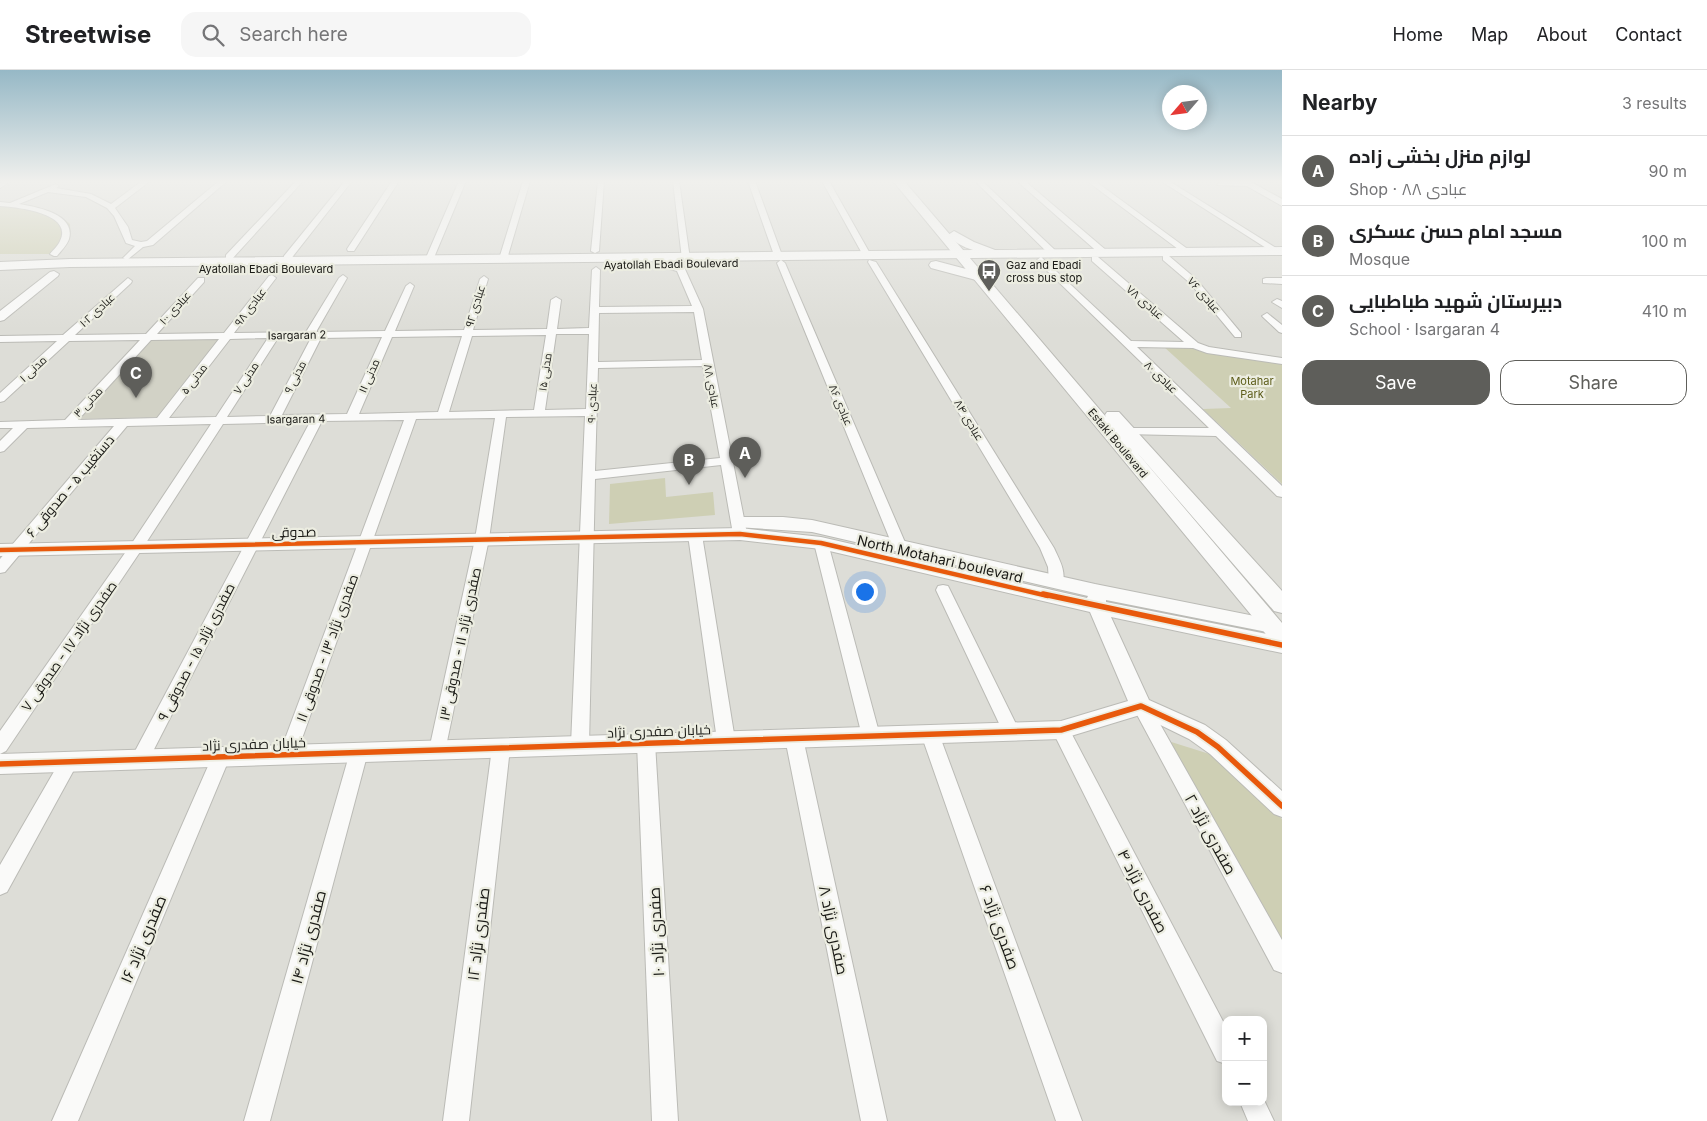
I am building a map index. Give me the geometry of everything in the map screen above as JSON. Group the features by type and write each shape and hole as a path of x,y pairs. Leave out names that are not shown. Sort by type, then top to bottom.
{"main road":[{"path":"942,230 970,262"},
{"path":"950,230 970,262"},
{"path":"954,235 979,249 1038,257"},
{"name":"Ayatollah Ebadi Boulevard","path":"870,259 970,262 1038,257 1189,253 1280,253"},
{"name":"Ayatollah Ebadi Boulevard","path":"1038,257 1054,254 1166,258 1280,253"},
{"path":"0,258 326,258 341,269"},
{"name":"Ayatollah Ebadi Boulevard","path":"341,269 428,260 503,259 684,264 870,259 970,262"},
{"name":"Ayatollah Ebadi Boulevard","path":"341,269 485,273 594,261 665,265 780,260"},
{"path":"594,261 633,270 684,264"},
{"path":"912,261 952,268 970,262"},
{"name":"Estaki Boulevard","path":"970,262 1128,432 1282,605"},
{"name":"Estaki Boulevard","path":"970,262 1280,635"},
{"path":"633,270 648,265"},
{"path":"0,266 275,274 341,269"},
{"path":"0,273 61,269"}],"street":[{"path":"54,254 64,245 67,236 66,230"},
{"path":"125,230 129,240 140,245"},
{"path":"126,258 140,245 150,243 165,230"},
{"path":"229,258 255,230"},
{"path":"287,258 310,230"},
{"path":"351,249 364,230"},
{"path":"428,260 441,230"},
{"path":"503,259 512,230"},
{"name":"عبادی ۹۰","path":"580,745 594,331 594,261 597,230"},
{"name":"عبادی ۸۸","path":"681,230 684,264 698,309 740,529"},
{"name":"عبادی ۸۶","path":"769,230 900,548"},
{"name":"عبادی ۸۴","path":"853,230 1047,548 1055,567 1056,582"},
{"path":"1029,230 1054,254"},
{"name":"عبادی ۷۸","path":"1072,230 1194,345"},
{"path":"1157,230 1189,253"},
{"path":"1243,230 1280,253"},
{"name":"عبادی ۸۰","path":"1038,257 1282,493"},
{"name":"عبادی ۷۶","path":"1166,258 1192,281 1238,335"},
{"path":"665,265 684,264"},
{"path":"0,317 61,269"},
{"name":"مدنی ۹","path":"274,419 341,269"},
{"name":"عبادی ۹۲","path":"442,416 485,273"},
{"name":"عبادی ۹۸","path":"228,336 272,278"},
{"name":"عبادی ۱۰۰","path":"149,337 201,280"},
{"name":"عبادی ۱۰۲","path":"67,338 128,281"},
{"path":"1266,281 1282,281"},
{"name":"مدنی ۱۱","path":"351,418 410,286"},
{"name":"مدنی ۱۵","path":"539,414 556,300"},
{"path":"594,310 698,309"},
{"path":"1267,316 1282,330"},
{"name":"Isargaran 2","path":"0,339 594,331"},
{"name":"مدنی ۷","path":"137,546 275,335"},
{"name":"مدنی ۵","path":"160,422 228,336"},
{"name":"مدنی ۳","path":"68,424 149,337"},
{"name":"مدنی ۱","path":"0,399 67,338"},
{"path":"1127,344 1194,345 1207,350 1282,361"},
{"path":"593,365 708,362"},
{"name":"Isargaran 4","path":"0,425 591,412"},
{"name":"صفدری نژاد ۱۱ - صدوقی ۱۳","path":"438,750 482,539 501,414"},
{"name":"صفدری نژاد ۱۳ - صدوقی ۱۱","path":"288,755 411,416"},
{"name":"صفدری نژاد ۱۵ - صدوقی ۹","path":"140,759 318,418"},
{"name":"دستغیب ۵ - صدوقی ۶","path":"0,568 8,549 123,422"},
{"path":"0,448 23,425"},
{"path":"1128,432 1218,432"},
{"path":"589,476 726,460"},
{"name":"North Motahari boulevard","path":"588,536 695,535 783,523 812,526 900,548 1056,582 1096,599"},
{"name":"North Motahari boulevard","path":"588,536 616,527 740,529 821,543 1280,635"},
{"path":"695,535 726,740"},
{"name":"صدوقی","path":"8,549 588,536"},
{"path":"821,543 871,736"},
{"name":"صفدری نژاد ۱۷ - صدوقی ۷","path":"0,746 137,546"},
{"path":"943,590 1011,731"},
{"path":"1096,599 1140,706 1197,732 1218,747 1282,806"},
{"name":"خیابان صفدری نژاد","path":"0,764 1061,730 1140,706"},
{"name":"صفدری نژاد ۲","path":"1140,706 1282,962"},
{"name":"صفدری نژاد ۴","path":"1061,730 1222,1044"},
{"name":"صفدری نژاد ۶","path":"930,734 1069,1121"},
{"name":"صفدری نژاد ۸","path":"794,738 874,1121"},
{"name":"صفدری نژاد ۱۰","path":"646,743 665,1121"},
{"name":"صفدری نژاد ۱۲","path":"456,1121 500,748"},
{"name":"صفدری نژاد ۱۴","path":"257,1121 359,752"},
{"name":"صفدری نژاد ۱۶","path":"65,1121 220,757"},
{"path":"0,885 69,762"},
{"path":"1254,1106 1261,1121"}],"shaded area":[{"path":"224,337 160,417 77,419 151,339"}],"green space":[{"path":"0,230 70,230 66,244 58,254 0,254"},
{"name":"Motahar Park","path":"1163,346 1186,346 1207,352 1282,364 1282,484 1203,409 1231,408"},
{"path":"665,478 666,497 713,492 715,515 609,524 610,484"},
{"path":"1165,740 1219,757 1282,819 1282,945"}],"cycle path":[{"path":"0,550 740,534 821,543 1097,607 1282,645"},
{"path":"0,764 1061,730 1141,706 1197,732 1218,747 1282,806"}],"place":[{"name":"Gaz and Ebadi cross bus stop","path":"989,292"},
{"name":"دبیرستان شهید طباطبایی","path":"136,398"},
{"name":"لوازم منزل بخشی زاده","path":"745,478"},
{"name":"مسجد امام حسن عسکری","path":"689,485"}]}
